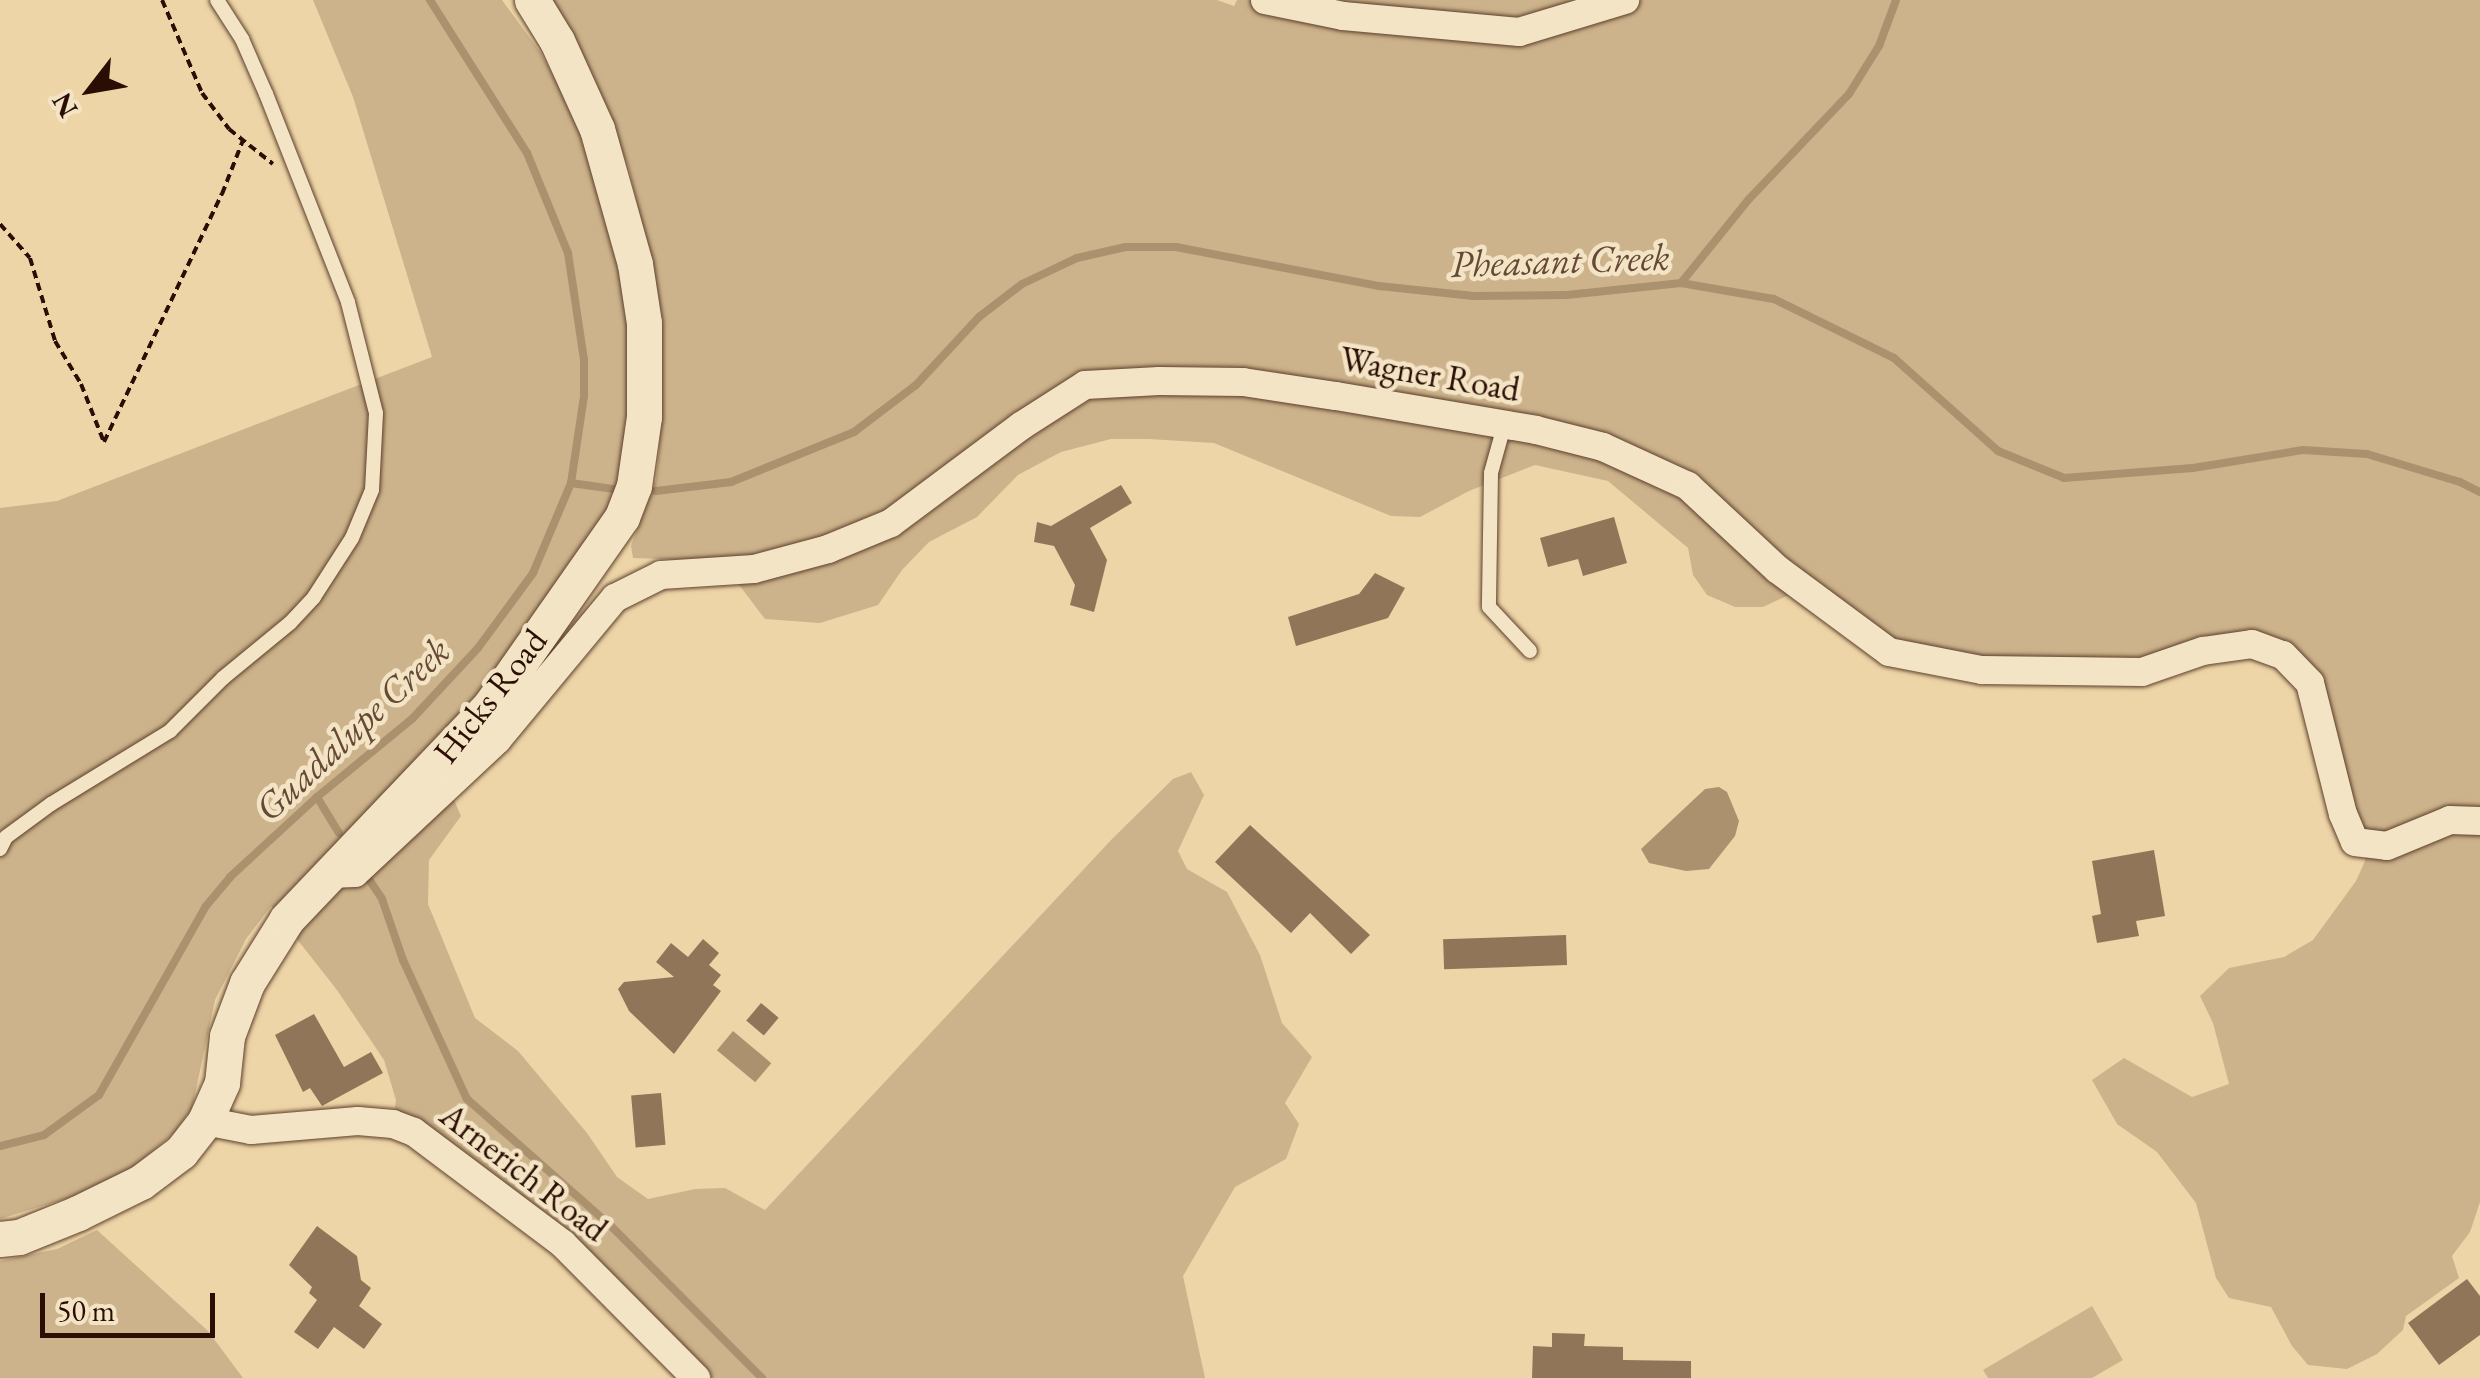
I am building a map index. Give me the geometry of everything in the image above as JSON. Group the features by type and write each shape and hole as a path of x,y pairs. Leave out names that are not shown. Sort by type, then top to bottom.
{"street":[{"name":"Hicks Road","path":"0,1239 20,1236 78,1214 141,1182 180,1152 205,1120 222,1082 227,1036 247,982 288,919 441,762 488,706 622,517 634,486 644,417 646,363 641,299 628,228 577,82 532,0"},
{"path":"1265,0 1343,16 1519,32 1625,0"},
{"name":"Wagner Road","path":"328,874 355,873 497,740 615,598 662,575 754,569 828,549 891,523 1022,426 1086,385 1243,382 1504,426 1603,447 1688,486 1777,568 1889,652 1982,670 2142,672 2203,651 2252,644 2283,655 2310,683 2343,814 2355,842 2387,846 2450,820 2480,821"},
{"name":"Arnerich Road","path":"205,1120 251,1130 358,1121 393,1124 414,1132 563,1244 696,1378"}],"lane":[{"path":"0,849 6,837 51,804 170,732 223,678 290,623 314,597 352,538 372,490 376,413 334,257 302,190 258,76 217,0"},
{"path":"1504,426 1491,473 1490,607 1530,651"}],"path":[{"path":"162,0 202,94 228,130 302,190"},
{"path":"0,224 30,258 54,341 81,384 104,442 222,194 242,140"}],"shaded area":[{"path":"313,0 502,0 540,52 586,133 623,229 634,363 624,483 525,637 431,748 461,816 429,860 428,904 475,1018 518,1051 587,1133 617,1177 648,1199 695,1189 725,1188 765,1210 1112,839 1173,779 1191,772 1204,795 1178,851 1187,869 1227,892 1260,955 1282,1023 1312,1057 1285,1103 1299,1124 1286,1159 1235,1187 1183,1276 1205,1378 696,1378 563,1244 393,1124 396,1100 384,1060 337,990 271,906 246,939 215,1000 192,1108 174,1133 135,1166 74,1196 0,1219 0,508 57,501 432,357 353,97"},
{"path":"549,0 1217,0 1234,6 1237,0 2480,0 2480,1202 2470,1232 2452,1256 2459,1278 2406,1316 2403,1330 2377,1354 2347,1369 2308,1365 2292,1346 2271,1307 2229,1298 2216,1278 2196,1203 2157,1152 2117,1124 2092,1080 2124,1058 2192,1097 2229,1084 2213,1023 2200,996 2229,968 2284,957 2313,940 2356,881 2365,861 2364,836 2353,812 2319,676 2303,655 2287,645 2143,659 1982,659 1893,644 1814,583 1763,607 1735,607 1707,595 1693,575 1688,548 1608,481 1535,465 1469,491 1420,517 1391,516 1214,443 1149,439 1111,439 1061,452 1018,475 977,517 929,542 902,570 878,605 820,623 765,619 721,561 633,558 631,546 656,480 659,450 662,391 655,276 629,170 609,118"},
{"path":"1719,787 1727,792 1739,821 1735,836 1709,869 1686,871 1649,863 1641,849 1705,789"},
{"path":"733,1031 771,1063 755,1082 717,1050"},
{"path":"97,1230 208,1331 243,1378 0,1378 0,1261 57,1249"},
{"path":"2092,1306 2123,1360 2092,1378 1988,1378 1983,1370"}],"building":[{"path":"1121,485 1132,503 1090,528 1107,560 1094,612 1070,605 1075,585 1054,546 1034,542 1037,522 1051,526"},
{"path":"1614,517 1627,563 1583,576 1578,559 1548,567 1540,538"},
{"path":"1375,573 1405,588 1388,618 1296,646 1288,617 1359,594"},
{"path":"1250,825 1370,935 1351,954 1310,913 1291,933 1215,862"},
{"path":"2154,850 2165,916 2136,921 2139,936 2097,943 2092,916 2101,914 2092,861"},
{"path":"1566,935 1567,965 1444,969 1443,939"},
{"path":"703,939 719,953 709,965 721,975 713,985 721,991 674,1054 629,1011 618,989 624,982 674,977 656,962 671,943 688,957"},
{"path":"761,1003 779,1018 764,1035 746,1021"},
{"path":"314,1014 344,1067 371,1052 383,1073 322,1106 310,1088 303,1092 275,1035"},
{"path":"661,1093 666,1145 636,1147 631,1096"},
{"path":"317,1226 357,1256 361,1280 371,1288 359,1306 382,1324 364,1349 334,1327 318,1349 294,1332 317,1300 309,1293 312,1287 289,1265"},
{"path":"2467,1279 2480,1296 2480,1335 2439,1365 2408,1323"},
{"path":"1552,1333 1585,1334 1584,1346 1623,1347 1623,1360 1691,1361 1691,1378 1532,1378 1533,1346 1552,1347"}],"waterway":[{"name":"Guadalupe Creek","path":"0,1146 44,1135 99,1095 206,906 230,877 317,797 412,719 478,648 533,573 571,483 584,396 584,360 568,253 527,153 430,0"},
{"path":"1681,283 1749,199 1849,94 1879,46 1896,0"},
{"name":"Pheasant Creek","path":"656,491 731,482 854,432 916,385 979,317 1022,284 1077,258 1126,247 1176,247 1379,286 1473,296 1567,295 1681,283 1774,299 1894,358 1998,451 2064,478 2193,468 2303,450 2367,454 2460,482 2480,492"},
{"name":"Pheasant Creek","path":"571,483 620,490"},
{"path":"317,797 339,833"},
{"path":"364,872 382,899 403,960 467,1099 612,1227 762,1378"}]}
